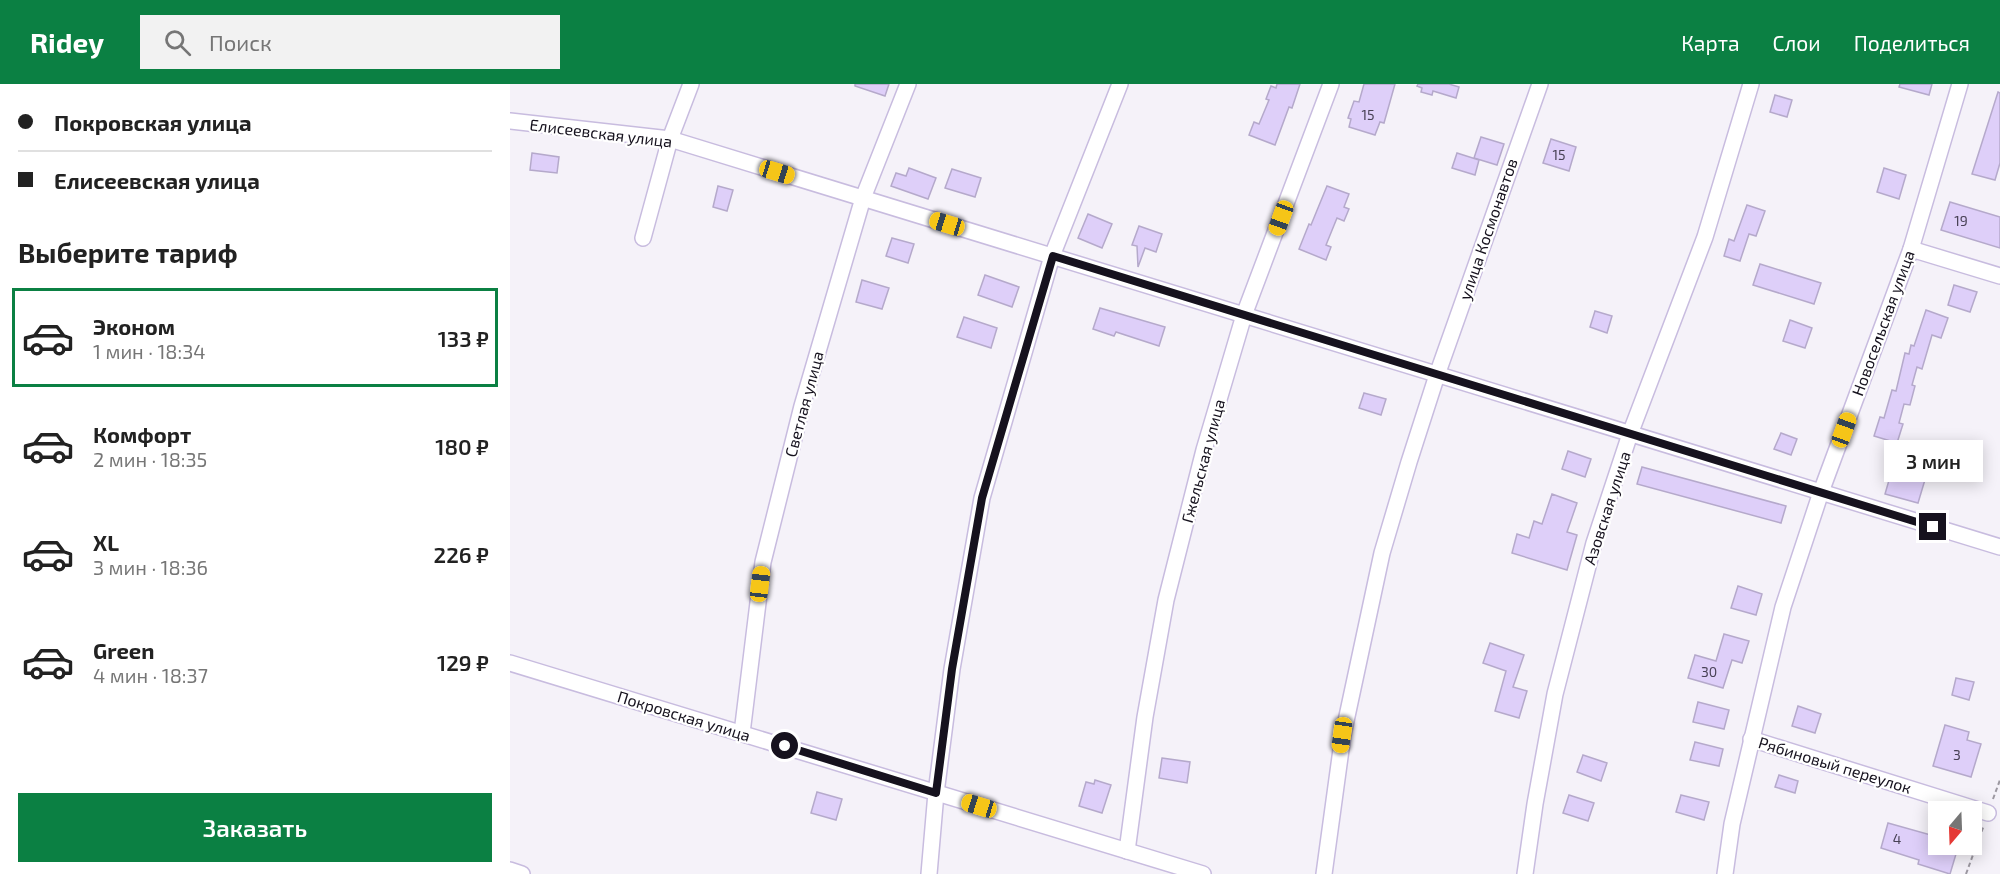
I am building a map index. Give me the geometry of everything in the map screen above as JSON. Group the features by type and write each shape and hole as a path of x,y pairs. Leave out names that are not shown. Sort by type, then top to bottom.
{"street":[{"path":"643,238 670,139 691,84"},
{"name":"Светлая улица","path":"742,733 763,562 802,406 863,198 908,84"},
{"path":"929,874 936,793 952,669 982,498 1053,256 1120,84"},
{"name":"Гжельская улица","path":"1127,851 1145,717 1166,600 1204,450 1244,315 1331,84"},
{"name":"улица Космонавтов","path":"1324,874 1342,735 1382,553 1408,462 1437,375 1539,84"},
{"name":"Азовская улица","path":"1525,874 1555,694 1594,543 1630,434 1705,237 1751,84"},
{"name":"Новосельская улица","path":"1725,874 1732,824 1750,739 1783,607 1821,492 1911,249 1960,84"},
{"name":"Елисеевская улица","path":"510,121 670,139 2000,547"},
{"path":"1911,249 2000,276"},
{"name":"Покровская улица","path":"510,663 1203,874"},
{"name":"Рябиновый переулок","path":"1750,739 1988,813"},
{"path":"510,870 522,874"}],"building":[{"path":"855,84 889,84 885,96 855,86"},
{"path":"1277,84 1300,84 1275,145 1249,135 1254,122 1259,124 1269,100 1266,99 1271,86 1276,88"},
{"path":"1364,84 1395,84 1384,123 1380,122 1375,135 1349,127 1351,119 1348,118 1354,101 1359,102"},
{"path":"1418,84 1449,84 1459,87 1456,98 1433,91 1432,95 1421,92 1422,88 1417,86"},
{"path":"1900,84 1932,84 1929,95 1899,87"},
{"path":"1998,92 2000,93 2000,163 1995,180 1972,174"},
{"path":"1775,95 1792,100 1787,117 1770,112"},
{"path":"1481,137 1504,144 1497,165 1474,158"},
{"path":"1551,139 1576,147 1569,171 1543,163"},
{"path":"532,153 559,157 557,173 530,170"},
{"path":"1457,153 1479,160 1475,175 1452,168"},
{"path":"909,168 936,178 928,199 891,186 896,173 906,176"},
{"path":"1884,168 1906,175 1899,199 1877,192"},
{"path":"952,169 981,178 975,197 945,188"},
{"path":"718,186 733,190 727,211 713,207"},
{"path":"1327,186 1349,194 1344,207 1349,209 1344,221 1337,218 1326,245 1331,247 1326,260 1299,249"},
{"path":"1950,202 2000,217 2000,248 1941,230"},
{"path":"1747,205 1765,211 1756,236 1749,234 1740,261 1724,256 1729,239 1734,241"},
{"path":"1088,214 1112,224 1102,248 1078,238"},
{"path":"1139,226 1162,234 1156,252 1145,248 1138,267 1137,246 1132,245"},
{"path":"892,238 914,244 908,263 886,256"},
{"path":"1760,264 1821,283 1814,304 1753,285"},
{"path":"985,275 1019,287 1012,307 978,295"},
{"path":"862,280 889,288 882,309 856,302"},
{"path":"1954,285 1977,292 1970,312 1948,305"},
{"path":"1100,308 1165,327 1159,346 1116,332 1114,336 1093,329"},
{"path":"1926,310 1948,318 1941,338 1932,335 1922,369 1917,367 1910,405 1904,404 1899,423 1903,424 1897,443 1874,436 1880,417 1884,418 1892,390 1896,391 1905,353 1909,354 1911,345 1914,346"},
{"path":"1595,311 1612,316 1607,333 1590,327"},
{"path":"964,317 997,328 991,348 957,337"},
{"path":"1790,320 1812,328 1805,348 1783,341"},
{"path":"1364,393 1386,399 1381,415 1359,408"},
{"path":"1781,433 1797,439 1791,455 1774,449"},
{"path":"1568,451 1591,459 1585,477 1562,469"},
{"path":"1894,463 1927,473 1918,503 1885,494"},
{"path":"1642,467 1786,506 1781,523 1637,484"},
{"path":"1552,494 1577,503 1567,532 1577,535 1567,570 1512,553 1517,534 1529,538 1534,521 1542,524"},
{"path":"1738,586 1762,594 1756,615 1731,608"},
{"path":"1724,634 1749,641 1742,663 1732,660 1723,688 1688,678 1695,655 1716,661"},
{"path":"1490,643 1524,655 1513,687 1527,691 1519,718 1495,711 1506,671 1483,663"},
{"path":"1956,678 1974,682 1969,700 1952,695"},
{"path":"1698,702 1729,710 1724,729 1693,722"},
{"path":"1798,706 1821,714 1815,733 1792,726"},
{"path":"1945,725 1969,732 1967,740 1981,744 1971,777 1933,766"},
{"path":"1695,742 1723,749 1719,766 1690,760"},
{"path":"1583,755 1607,763 1601,781 1577,772"},
{"path":"1162,758 1190,762 1187,783 1159,778"},
{"path":"1779,775 1798,781 1795,793 1775,787"},
{"path":"1095,780 1111,785 1102,813 1079,806 1086,782 1094,784"},
{"path":"817,792 842,799 836,820 811,813"},
{"path":"1569,795 1594,803 1588,821 1563,813"},
{"path":"1681,795 1709,802 1704,820 1676,812"},
{"path":"1888,823 1928,834 1928,855 1956,855 1950,874 1918,864 1919,860 1881,848"}],"route":[{"path":"785,746 936,793 952,669 982,498 1053,256 1933,527"}]}
